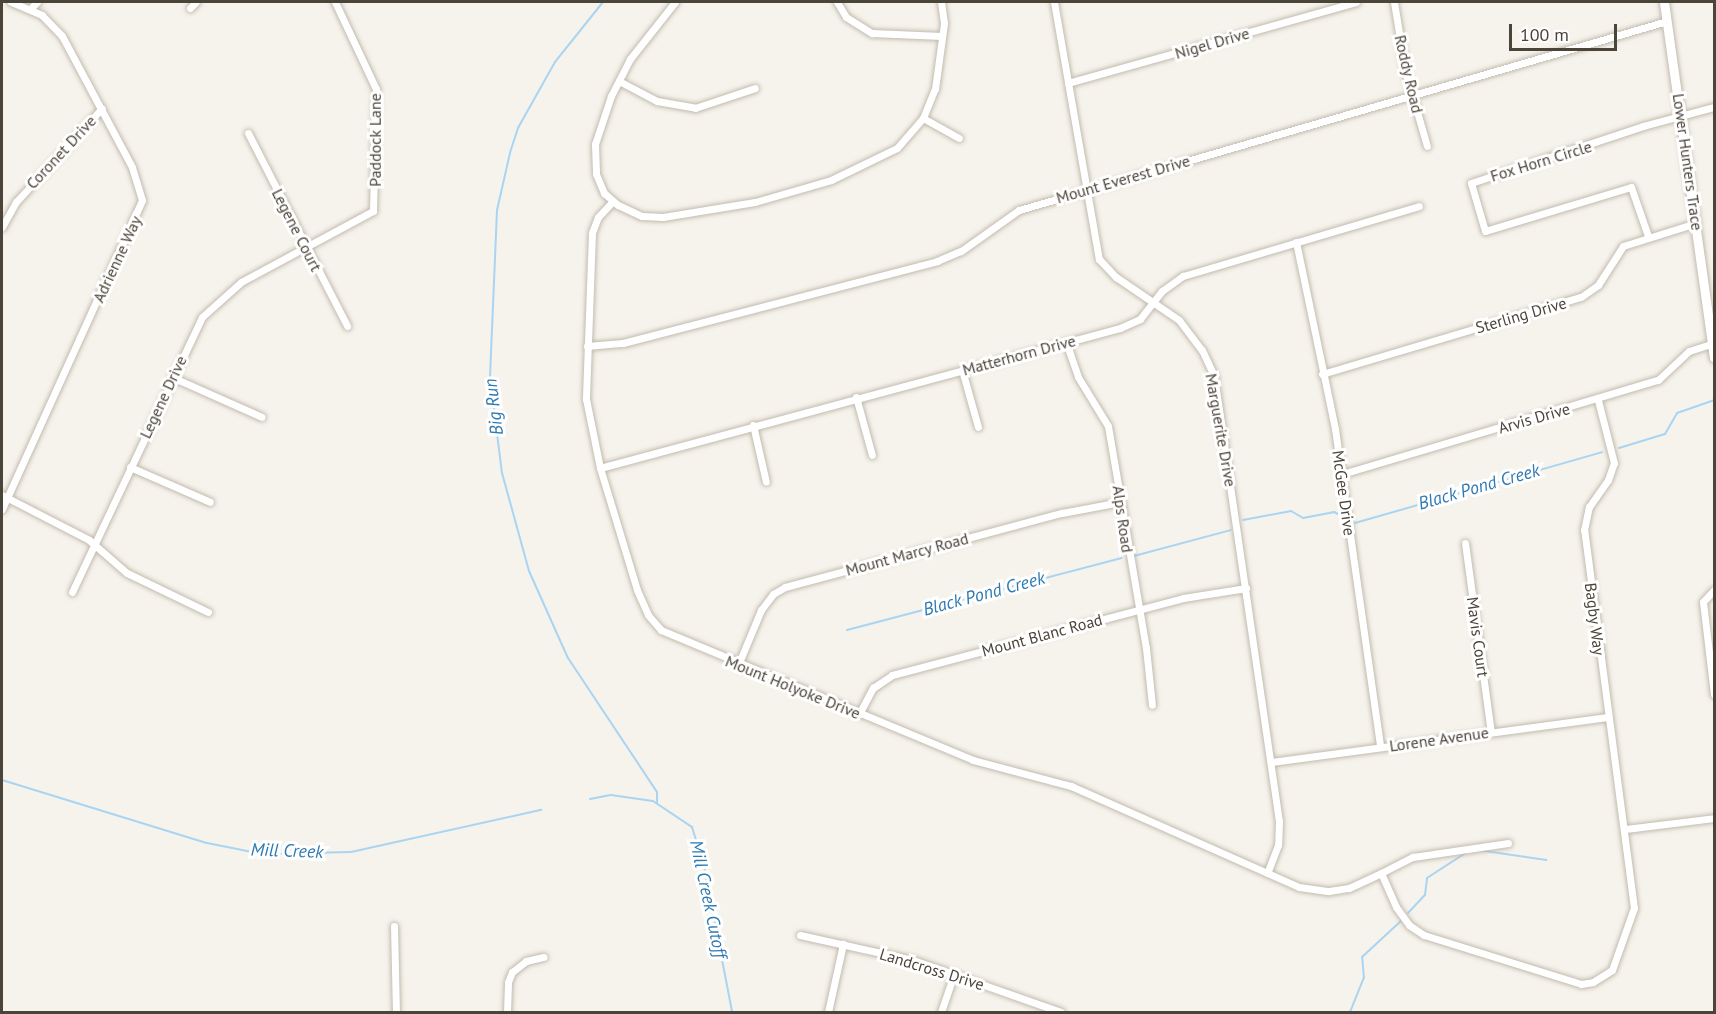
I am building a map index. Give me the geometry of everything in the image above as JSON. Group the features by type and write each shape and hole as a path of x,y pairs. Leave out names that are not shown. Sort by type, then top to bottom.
{"street":[{"name":"Adrienne Way","path":"2,509 4,496 141,205 138,181 102,108 62,36 30,9 11,2"},
{"path":"30,9 37,2"},
{"path":"190,8 196,2"},
{"name":"Paddock Lane","path":"306,248 367,216 375,205 376,89 335,2"},
{"path":"675,2 630,59 619,81 594,150 599,183 613,201 642,216 663,217 755,202 831,180 878,160 907,139 923,118 935,89 942,36 941,2"},
{"path":"837,2 846,17 872,33 942,36"},
{"name":"Marguerite Drive","path":"1054,2 1086,190 1103,265 1154,301 1191,332 1214,376 1280,831 1268,873"},
{"name":"Nigel Drive","path":"1068,82 1356,2"},
{"name":"Roddy Road","path":"1394,2 1412,94 1427,146"},
{"name":"Lower Hunters Trace","path":"1664,2 1682,115 1714,343 1714,357"},
{"name":"Mount Everest Drive","path":"587,346 622,343 937,261 961,250 1006,215 1667,21"},
{"path":"619,81 657,101 688,108 707,107 755,88"},
{"path":"1682,115 1714,107"},
{"name":"Coronet Drive","path":"2,227 15,202 102,108"},
{"name":"Fox Horn Circle","path":"1648,236 1631,187 1485,231 1471,183 1682,115"},
{"path":"923,118 959,138"},
{"name":"Legene Court","path":"248,133 346,326"},
{"name":"Mount Holyoke Drive","path":"613,201 598,217 592,233 587,409 600,468 648,615 668,634 973,760 1071,786 1310,890 1349,888 1381,873"},
{"name":"Matterhorn Drive","path":"600,468 753,424 1131,324 1144,315 1154,301 1183,276 1419,206"},
{"name":"Sterling Drive","path":"1322,374 1581,297 1598,285 1623,246 1648,236 1696,223"},
{"name":"McGee Drive","path":"1296,242 1309,291 1322,374 1342,474 1380,747"},
{"name":"Legene Drive","path":"72,592 194,331 215,304 241,282 306,248"},
{"name":"Alps Road","path":"1066,342 1078,377 1107,420 1152,705"},
{"name":"Arvis Drive","path":"1342,474 1598,400 1662,379 1689,351 1714,343"},
{"path":"962,370 978,427"},
{"path":"172,376 262,417"},
{"path":"856,398 872,455"},
{"name":"Bagby Way","path":"1381,873 1396,907 1409,925 1424,935 1581,984 1593,982 1612,970 1634,908 1584,530 1589,507 1608,480 1614,463 1598,400"},
{"path":"753,424 766,482"},
{"path":"130,467 210,502"},
{"path":"4,496 94,545 127,573 208,612"},
{"name":"Mount Marcy Road","path":"738,664 761,610 773,594 785,587 1062,513 1120,502"},
{"name":"Mavis Court","path":"1464,543 1491,732"},
{"name":"Mount Blanc Road","path":"859,714 873,688 892,675 1138,609 1246,588"},
{"path":"1714,590 1703,603 1714,694"},
{"name":"Lorene Avenue","path":"1271,762 1608,717"},
{"path":"1625,830 1714,818"},
{"path":"1381,873 1413,857 1508,843"},
{"path":"394,926 396,1012"},
{"name":"Landcross Drive","path":"800,935 843,944 954,974 1061,1012"},
{"path":"828,1012 843,944"},
{"path":"507,1012 508,982 512,972 526,962 543,957"},
{"path":"941,1012 954,974"}],"waterway":[{"name":"Big Run","path":"603,2 555,62 518,128 510,153 497,210 490,377 502,473 529,571 568,658 657,792 657,803"},
{"name":"Black Pond Creek","path":"1619,448 1665,434 1677,413 1714,400"},
{"name":"Black Pond Creek","path":"1355,523 1602,452"},
{"name":"Black Pond Creek","path":"1243,520 1291,511 1303,518 1334,512 1340,515"},
{"name":"Black Pond Creek","path":"1134,556 1231,530"},
{"name":"Black Pond Creek","path":"847,630 1122,558"},
{"name":"Mill Creek","path":"2,780 207,843 262,854 351,852 541,810"},
{"name":"Mill Creek Cutoff","path":"590,799 611,795 653,801 692,827 704,866 732,1012"},
{"name":"Mill Creek","path":"1478,850 1546,860"},
{"name":"Mill Creek","path":"1408,913 1425,895 1427,878 1467,852"},
{"name":"Mill Creek","path":"1350,1012 1364,978 1362,957 1401,921"}]}
